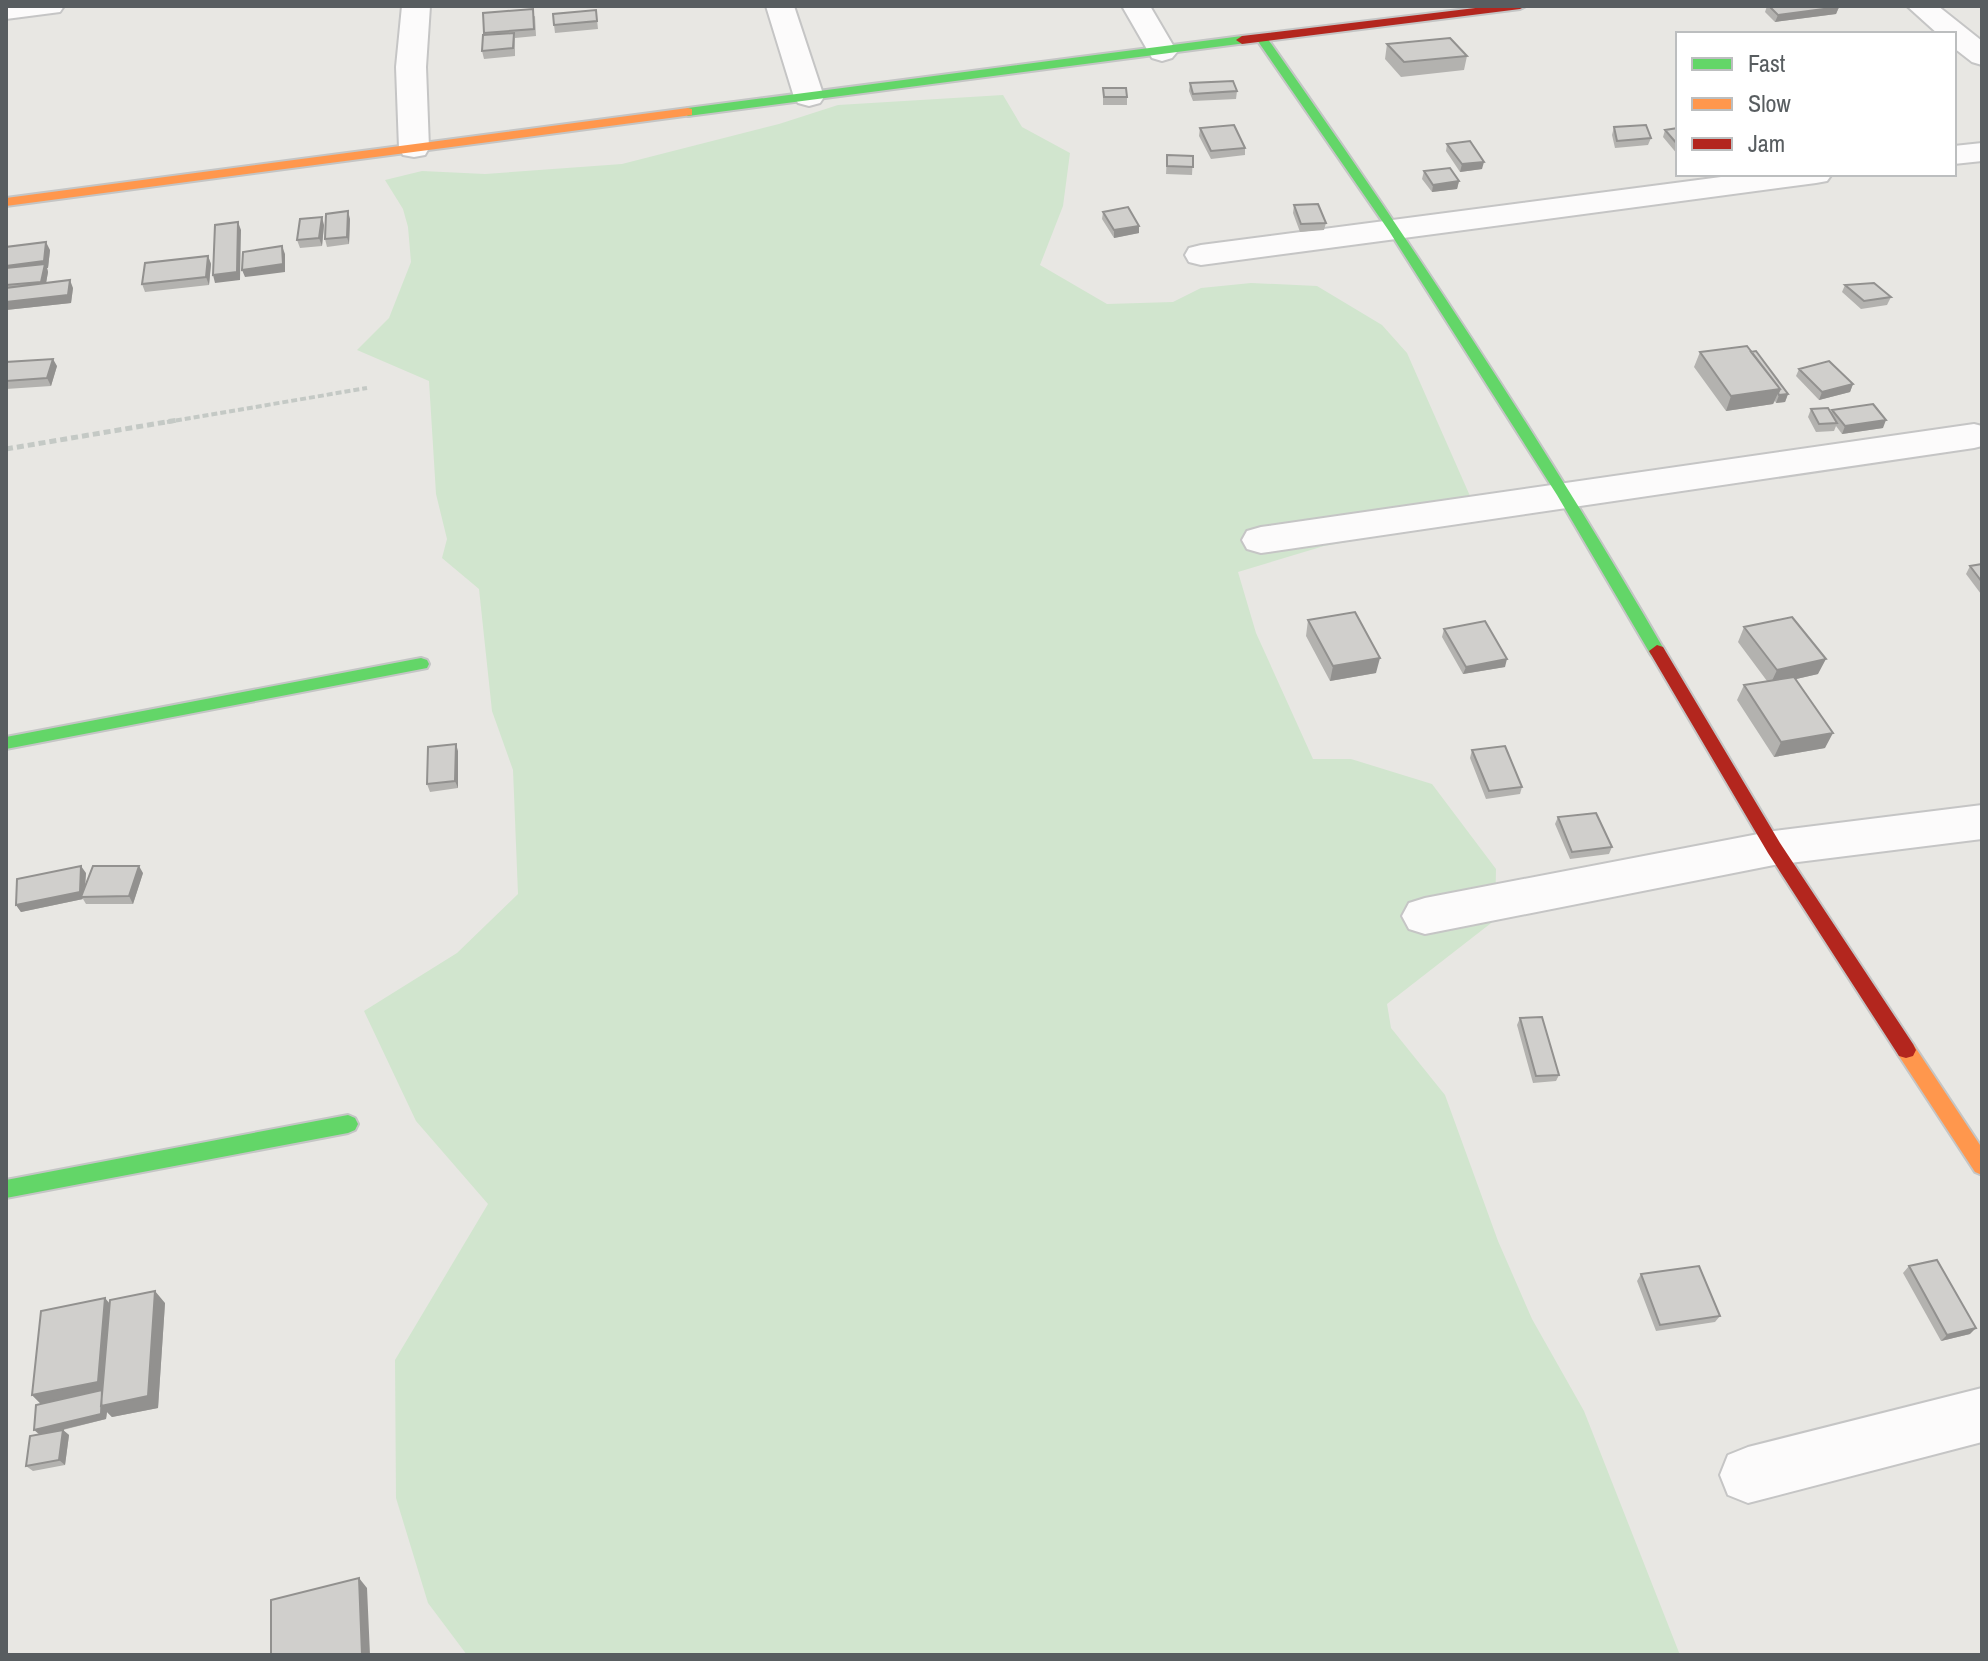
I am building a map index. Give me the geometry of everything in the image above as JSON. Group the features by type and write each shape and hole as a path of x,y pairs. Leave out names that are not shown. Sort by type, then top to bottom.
{"street":[{"path":"6,11 50,6"},
{"path":"414,148 411,67 416,6"},
{"path":"780,6 809,97"},
{"path":"1136,6 1162,52"},
{"path":"1921,6 1953,32"},
{"path":"6,202 1508,7"},
{"path":"1956,35 1982,56"},
{"path":"1261,37 1396,231 1564,494 1774,848 1982,1166"},
{"path":"1956,155 1982,152"},
{"path":"1201,255 1801,176"},
{"path":"1261,540 1974,436"},
{"path":"6,743 421,664"},
{"path":"1425,916 1774,848 1982,822"},
{"path":"6,1189 348,1124"},
{"path":"1748,1475 1982,1415"}],"path":[{"path":"6,449 367,388"}],"green space":[{"path":"1003,95 1022,127 1070,153 1063,206 1040,265 1107,304 1173,302 1201,288 1251,283 1317,286 1382,325 1407,353 1470,496 1443,525 1324,546 1238,572 1256,633 1313,759 1351,759 1432,784 1496,869 1495,920 1387,1004 1391,1028 1445,1095 1498,1241 1532,1319 1584,1411 1680,1655 467,1655 428,1603 396,1498 395,1360 488,1204 416,1121 364,1011 457,953 518,894 513,770 492,711 479,589 442,558 447,539 436,494 429,381 357,350 389,318 411,262 403,209 385,180 422,171 485,174 622,164 779,124 838,105"}],"building":[{"path":"1769,6 1838,6 1839,7 1778,15"},
{"path":"533,9 534,29 484,33 483,13"},
{"path":"596,10 597,21 554,25 553,14"},
{"path":"514,33 513,48 482,51 483,35"},
{"path":"1450,38 1467,56 1404,62 1387,44"},
{"path":"1233,81 1237,91 1193,94 1190,83"},
{"path":"1103,88 1126,88 1127,97 1104,97"},
{"path":"1234,125 1245,148 1211,151 1200,128"},
{"path":"1646,125 1651,138 1617,141 1614,127"},
{"path":"1676,128 1676,143 1665,130"},
{"path":"1470,141 1484,162 1462,164 1447,144"},
{"path":"1167,155 1193,156 1193,167 1167,166"},
{"path":"1450,168 1459,181 1433,185 1424,171"},
{"path":"1318,204 1326,223 1301,224 1294,205"},
{"path":"1128,207 1139,226 1114,230 1103,212"},
{"path":"348,211 347,237 325,239 326,214"},
{"path":"322,217 319,238 297,240 300,219"},
{"path":"238,222 237,272 213,275 215,225"},
{"path":"46,242 44,261 6,266 6,247"},
{"path":"282,246 283,264 242,270 243,252"},
{"path":"208,256 206,277 142,284 145,263"},
{"path":"45,264 41,282 6,285 6,268"},
{"path":"70,280 68,295 6,302 6,288"},
{"path":"1874,283 1891,297 1864,301 1845,285"},
{"path":"1747,346 1780,389 1731,396 1700,352"},
{"path":"1756,351 1788,394 1779,395 1780,389 1751,352"},
{"path":"53,359 47,378 6,381 6,362"},
{"path":"1829,361 1853,384 1822,392 1799,369"},
{"path":"1873,404 1886,420 1845,426 1832,410"},
{"path":"1828,408 1837,423 1819,424 1811,409"},
{"path":"1982,564 1982,582 1970,566"},
{"path":"1355,612 1380,658 1333,666 1308,620"},
{"path":"1792,617 1826,659 1777,670 1744,627"},
{"path":"1485,621 1507,659 1466,667 1444,629"},
{"path":"1794,677 1833,733 1781,742 1744,685"},
{"path":"456,744 455,781 427,784 428,747"},
{"path":"1505,746 1522,787 1489,791 1472,750"},
{"path":"1596,813 1612,847 1572,852 1558,817"},
{"path":"81,866 80,892 16,905 17,879"},
{"path":"93,866 139,866 129,896 81,897"},
{"path":"1542,1017 1559,1075 1536,1076 1520,1018"},
{"path":"1937,1260 1976,1328 1947,1335 1909,1266"},
{"path":"1699,1266 1720,1316 1660,1325 1641,1274"},
{"path":"155,1291 148,1396 101,1406 110,1300"},
{"path":"105,1298 98,1382 32,1395 41,1311"},
{"path":"102,1390 101,1414 34,1430 36,1405"},
{"path":"63,1430 59,1460 26,1466 30,1436"},
{"path":"359,1578 362,1655 271,1655 271,1600"}],"traffic: fast":[{"path":"1261,37 1396,231 1564,494 1657,651"},
{"path":"688,112 1242,40"},
{"path":"6,743 421,664"},
{"path":"6,1189 348,1124"}],"traffic: slow":[{"path":"6,202 688,112"},
{"path":"1906,1050 1982,1166"}],"traffic: jam":[{"path":"1242,40 1520,6"},
{"path":"1657,651 1774,848 1906,1050"}]}
